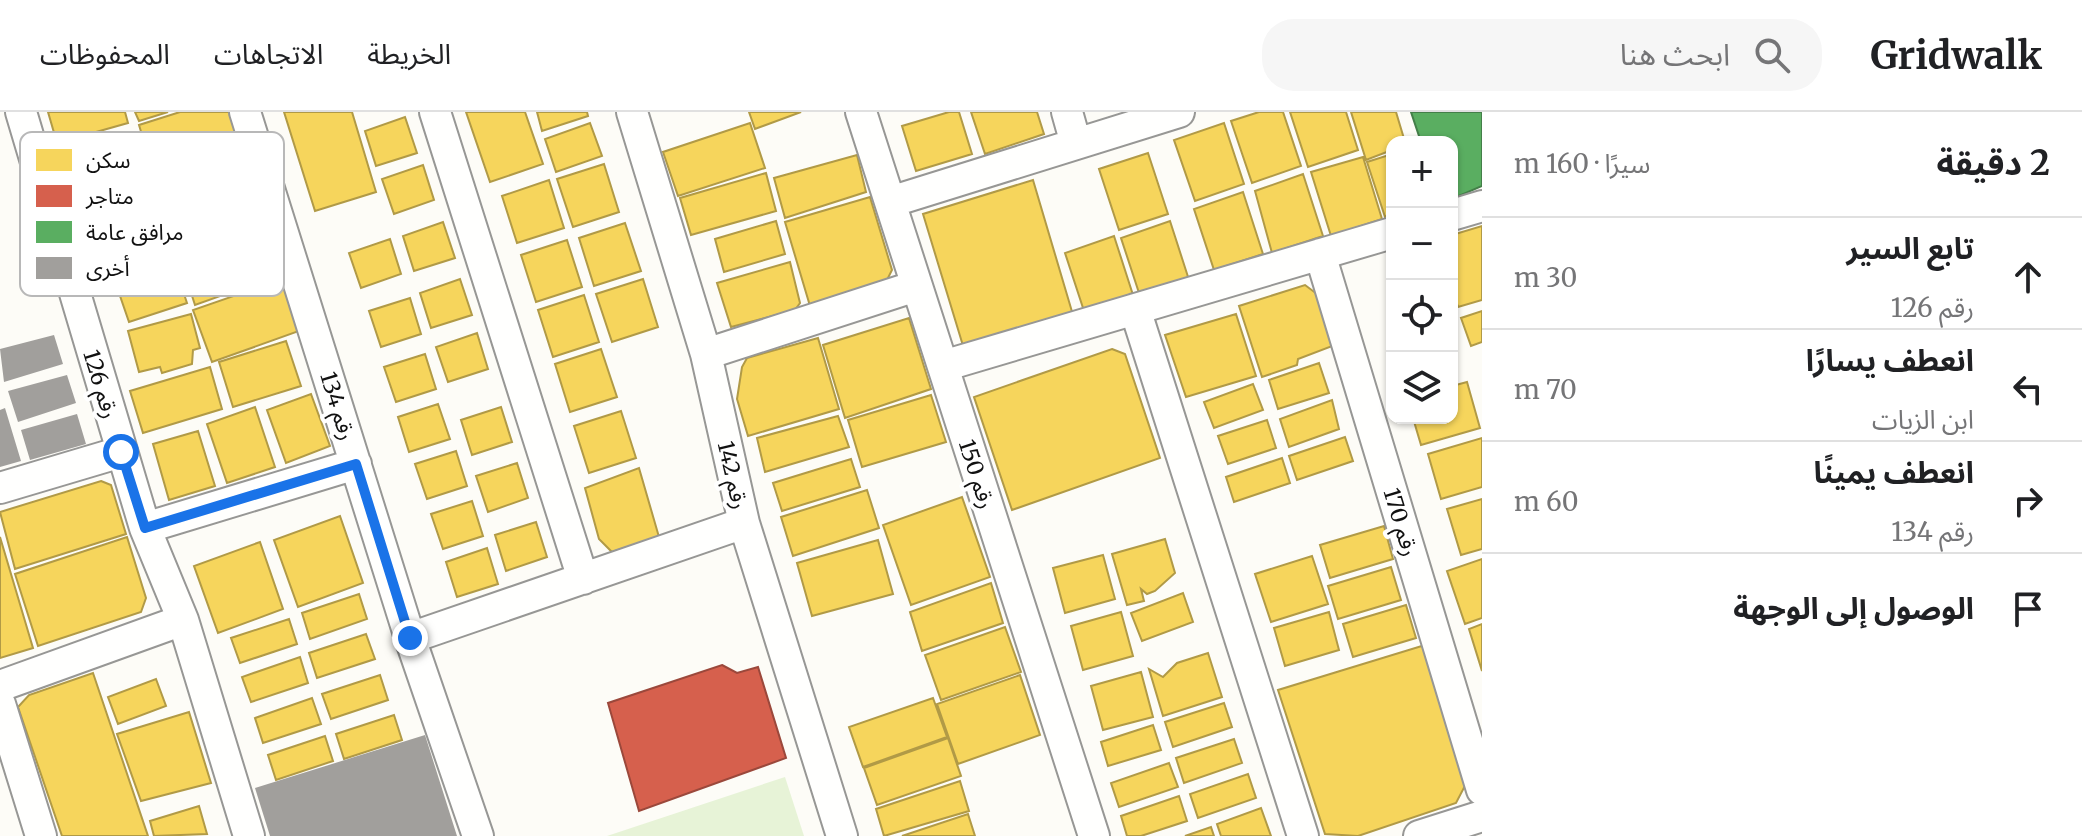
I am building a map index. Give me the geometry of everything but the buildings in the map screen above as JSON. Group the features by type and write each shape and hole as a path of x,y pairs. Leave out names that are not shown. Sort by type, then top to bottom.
{"street":[{"name":"رقم 126","path":"21,112 27,132"},
{"name":"رقم 134","path":"245,112 251,132"},
{"path":"435,112 583,579"},
{"name":"رقم 142","path":"632,112 706,354 744,523 842,836"},
{"name":"رقم 150","path":"861,112 1094,836"},
{"path":"1067,112 1076,144"},
{"path":"890,202 1179,112"},
{"path":"1458,213 1482,206"},
{"path":"943,366 1386,235"},
{"name":"رقم 134","path":"284,236 410,638 478,836"},
{"name":"رقم 170","path":"1320,254 1482,790"},
{"path":"706,354 916,286"},
{"name":"رقم 126","path":"75,296 145,528 183,620 249,836"},
{"path":"1135,309 1303,836"},
{"path":"0,488 121,452"},
{"path":"145,528 356,464"},
{"path":"410,638 744,523"},
{"path":"0,686 183,620"},
{"path":"0,704 41,836"},
{"path":"1419,836 1482,816"}],"green space":[{"path":"785,777 804,836 607,836"}],"route":[{"path":"121,452 145,528 356,464 410,638"}]}
